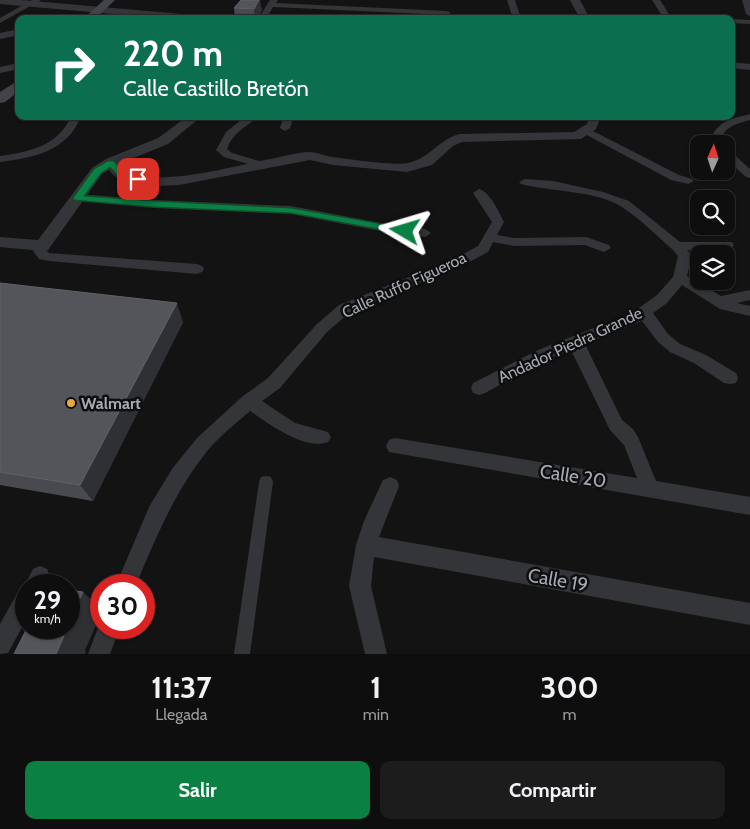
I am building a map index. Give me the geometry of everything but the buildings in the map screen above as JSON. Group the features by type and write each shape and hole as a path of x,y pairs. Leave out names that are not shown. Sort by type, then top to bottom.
{"main road":[{"path":"96,13 110,0"},
{"path":"96,13 116,0"},
{"path":"0,93 15,81"},
{"path":"0,99 15,87"}],"street":[{"path":"511,0 516,15"},
{"path":"575,0 583,15"},
{"path":"656,0 665,15"},
{"path":"746,0 750,14"},
{"path":"0,1 34,2 96,13 132,15"},
{"path":"0,21 34,2"},
{"path":"264,15 272,2 434,15"},
{"path":"446,15 447,2"},
{"path":"735,21 750,22"},
{"path":"0,38 15,34"},
{"path":"735,65 750,67"},
{"path":"0,70 15,67"},
{"path":"717,135 719,130 730,122 750,117"},
{"path":"0,159 35,152 54,144 69,131 74,120"},
{"path":"191,120 163,141 111,162 98,171 40,251 44,256 49,257 197,269"},
{"path":"246,120 223,142 221,150 228,155 262,165"},
{"path":"285,128 288,120"},
{"path":"111,162 117,172 123,176 161,181 179,181 310,156 333,161 407,168 427,162 448,143 460,138 576,136 587,131 594,124 594,120"},
{"path":"587,131 664,172 688,181"},
{"path":"735,161 750,175"},
{"path":"525,182 553,185 594,194 625,204 677,246 684,256 680,278 725,305 750,311"},
{"name":"Calle Ruffo Figueroa","path":"131,574 156,514 179,475 203,443 249,401 274,383 322,328 344,310 457,262 482,249 498,222 492,210 479,193"},
{"path":"78,198 154,204 291,210 386,228 425,233"},
{"path":"489,237 514,242 586,242 604,248"},
{"path":"0,242 42,246"},
{"path":"677,246 690,246"},
{"name":"Andador Piedra Grande","path":"479,388 544,354 637,317 662,299 680,278"},
{"path":"719,301 750,295"},
{"path":"644,312 663,338 675,348 700,359 730,378"},
{"path":"576,342 616,425 627,434 632,442 650,488"},
{"path":"249,401 290,428 322,437"},
{"name":"Calle 20","path":"395,446 750,506"},
{"path":"242,654 266,482"},
{"path":"376,654 360,586 366,545 390,486"},
{"name":"Calle 19","path":"366,545 750,614"},
{"path":"0,645 15,619"},
{"path":"99,654 105,639"}],"place":[{"name":"Walmart","path":"71,403"}],"route":[{"path":"138,179 123,176 117,172 111,162 98,171 78,198 84,200 242,209 291,210 405,231"}]}
